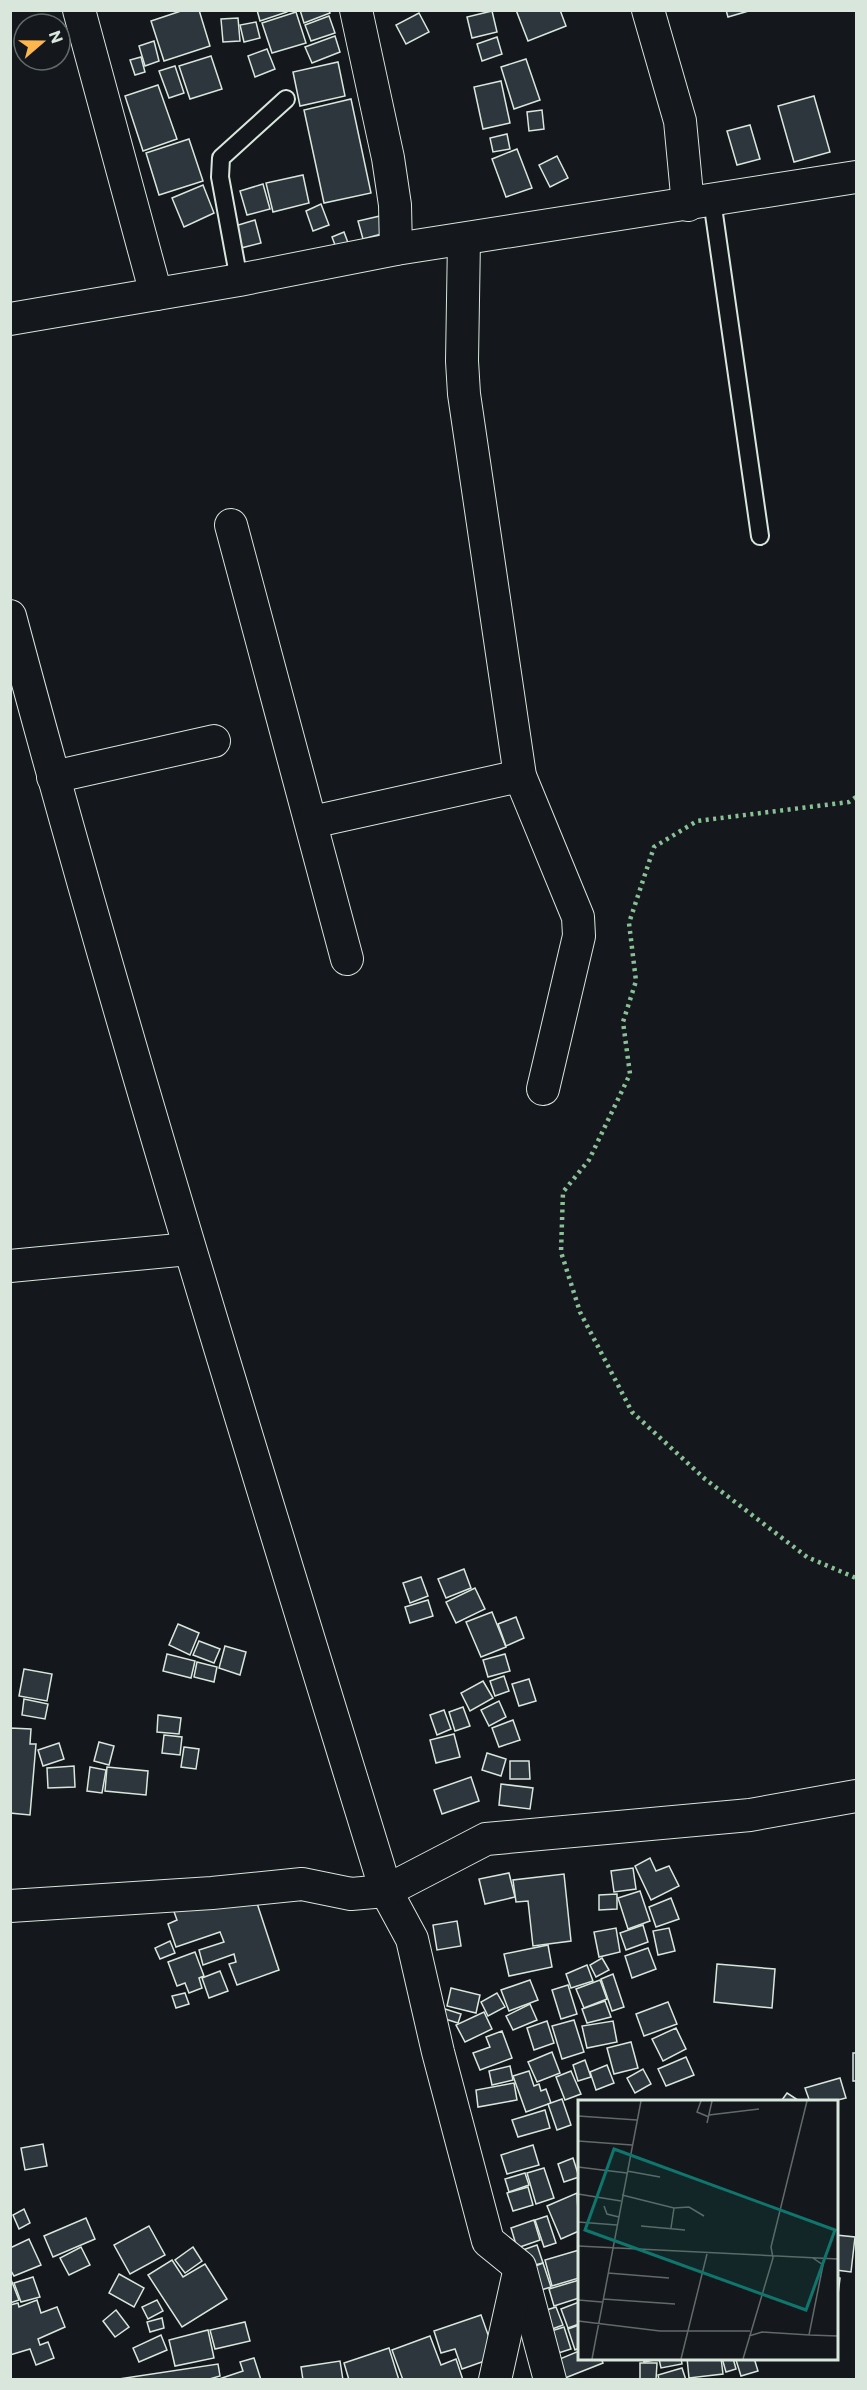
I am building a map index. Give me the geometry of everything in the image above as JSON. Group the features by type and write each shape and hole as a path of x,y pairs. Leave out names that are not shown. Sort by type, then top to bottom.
{"street":[{"path":"79,10 156,294"},
{"path":"356,10 388,158 395,205 396,249"},
{"path":"648,10 680,121 700,202"},
{"path":"10,319 239,280 396,249 856,177"},
{"path":"464,239 462,361 464,394 520,776 578,917 579,936 543,1089"},
{"path":"231,525 347,959"},
{"path":"10,616 53,777 189,1249 386,1891 412,1939 438,2052 488,2241 520,2267 550,2379"},
{"path":"53,777 214,741"},
{"path":"312,822 520,776"},
{"path":"10,1266 189,1249"},
{"path":"10,1906 213,1893 302,1884 351,1894 386,1891 486,1839 750,1815 856,1796"},
{"path":"495,2379 520,2267"}],"lane":[{"path":"239,280 220,177 221,158 286,99"},
{"path":"700,202 760,536"}],"building":[{"path":"184,10 199,10 210,46 164,61 151,21"},
{"path":"257,10 287,10 287,12 260,21"},
{"path":"300,10 329,10 330,13 304,23"},
{"path":"516,10 560,10 566,26 528,41"},
{"path":"726,10 752,10 728,17"},
{"path":"492,11 497,32 472,38 467,17"},
{"path":"296,12 306,43 272,53 262,23"},
{"path":"419,13 429,32 406,44 396,25"},
{"path":"329,16 335,33 311,41 305,25"},
{"path":"238,18 240,41 223,42 221,19"},
{"path":"256,22 260,38 244,42 240,25"},
{"path":"335,36 340,52 312,63 305,47"},
{"path":"497,37 502,54 482,61 477,44"},
{"path":"154,41 159,61 145,66 139,46"},
{"path":"267,49 275,69 255,77 248,56"},
{"path":"211,56 222,89 190,99 179,66"},
{"path":"141,57 145,72 135,75 130,60"},
{"path":"526,59 540,100 514,109 501,67"},
{"path":"338,62 345,96 300,106 293,72"},
{"path":"175,66 184,93 169,98 159,71"},
{"path":"501,81 510,123 483,129 474,87"},
{"path":"158,85 177,139 143,151 125,96"},
{"path":"814,96 830,152 794,162 778,106"},
{"path":"351,99 371,193 324,203 304,110"},
{"path":"542,110 544,129 529,131 527,112"},
{"path":"750,125 760,159 737,165 727,131"},
{"path":"507,134 510,149 493,152 490,138"},
{"path":"189,139 203,181 159,195 146,153"},
{"path":"517,149 532,188 506,197 492,159"},
{"path":"557,156 568,178 550,187 539,165"},
{"path":"303,175 309,203 273,212 266,183"},
{"path":"263,184 270,209 247,215 240,191"},
{"path":"203,185 214,213 184,227 172,198"},
{"path":"321,204 329,225 313,231 306,211"},
{"path":"380,216 385,233 363,239 358,221"},
{"path":"255,220 261,243 241,248 235,226"},
{"path":"344,232 350,248 338,253 332,237"},
{"path":"464,1569 471,1588 446,1598 438,1579"},
{"path":"421,1577 428,1596 410,1603 403,1583"},
{"path":"475,1588 485,1609 456,1623 446,1602"},
{"path":"428,1600 433,1616 410,1623 405,1607"},
{"path":"492,1612 506,1647 481,1657 466,1622"},
{"path":"516,1617 524,1638 506,1646 498,1624"},
{"path":"178,1624 199,1633 190,1655 169,1645"},
{"path":"199,1641 220,1649 214,1663 193,1655"},
{"path":"225,1646 246,1652 240,1675 219,1668"},
{"path":"167,1654 195,1661 191,1678 163,1671"},
{"path":"505,1654 510,1671 488,1677 483,1660"},
{"path":"197,1662 217,1667 214,1682 194,1677"},
{"path":"24,1669 52,1674 47,1701 19,1696"},
{"path":"504,1676 509,1691 495,1696 490,1681"},
{"path":"529,1679 536,1701 519,1706 512,1684"},
{"path":"483,1681 493,1698 470,1711 461,1693"},
{"path":"24,1699 48,1704 45,1719 22,1715"},
{"path":"499,1701 506,1717 489,1726 481,1710"},
{"path":"463,1707 470,1726 455,1731 449,1712"},
{"path":"444,1710 451,1729 437,1735 430,1715"},
{"path":"158,1715 181,1718 179,1734 157,1732"},
{"path":"513,1720 520,1740 499,1747 492,1728"},
{"path":"10,1728 31,1729 30,1744 36,1744 30,1815 10,1813"},
{"path":"454,1734 460,1757 436,1763 430,1740"},
{"path":"164,1735 182,1737 180,1755 162,1753"},
{"path":"99,1742 114,1746 109,1765 94,1761"},
{"path":"59,1743 64,1759 43,1766 38,1750"},
{"path":"184,1747 199,1749 196,1769 181,1767"},
{"path":"487,1753 506,1759 501,1776 482,1770"},
{"path":"510,1761 529,1761 530,1779 510,1779"},
{"path":"74,1766 75,1787 48,1788 47,1768"},
{"path":"90,1767 106,1770 102,1793 87,1791"},
{"path":"107,1767 148,1771 146,1795 105,1791"},
{"path":"471,1777 479,1801 442,1814 434,1790"},
{"path":"501,1784 533,1788 530,1809 499,1805"},
{"path":"650,1858 656,1871 669,1866 679,1886 651,1900 635,1866"},
{"path":"633,1868 636,1889 614,1892 611,1871"},
{"path":"509,1873 515,1897 485,1904 479,1879"},
{"path":"564,1874 571,1941 533,1946 528,1901 516,1902 513,1880"},
{"path":"640,1891 650,1921 628,1929 618,1898"},
{"path":"254,1894 279,1970 237,1985 229,1964 236,1962 234,1954 203,1965 199,1950 224,1942 220,1932 176,1947 168,1924 177,1920 172,1906"},
{"path":"617,1894 617,1909 599,1910 599,1895"},
{"path":"671,1898 679,1919 656,1927 649,1907"},
{"path":"457,1921 461,1946 437,1950 433,1925"},
{"path":"643,1925 648,1942 626,1950 620,1933"},
{"path":"616,1928 620,1952 599,1957 594,1932"},
{"path":"669,1928 675,1951 658,1955 653,1931"},
{"path":"170,1941 175,1953 160,1959 155,1948"},
{"path":"548,1945 552,1967 509,1976 504,1954"},
{"path":"648,1948 656,1969 632,1978 625,1956"},
{"path":"195,1952 204,1976 199,1978 202,1988 189,1993 185,1983 177,1986 168,1962"},
{"path":"602,1958 609,1970 596,1977 590,1965"},
{"path":"717,1964 775,1969 772,2008 714,2002"},
{"path":"587,1965 593,1981 571,1988 566,1974"},
{"path":"220,1971 228,1991 209,1998 202,1978"},
{"path":"613,1974 624,2007 612,2011 601,1979"},
{"path":"530,1980 538,2000 509,2011 501,1990"},
{"path":"600,1980 607,1999 584,2008 576,1989"},
{"path":"568,1985 577,2014 561,2019 552,1990"},
{"path":"451,1988 480,1995 476,2013 447,2006"},
{"path":"185,1993 189,2004 176,2008 172,1996"},
{"path":"497,1993 505,2007 488,2016 481,2002"},
{"path":"605,2001 611,2017 587,2023 582,2009"},
{"path":"668,2002 677,2024 644,2036 636,2014"},
{"path":"530,2004 537,2020 513,2030 506,2016"},
{"path":"445,2009 461,2014 458,2023 442,2018"},
{"path":"484,2012 492,2029 465,2042 456,2025"},
{"path":"574,2020 584,2052 562,2059 552,2026"},
{"path":"547,2021 554,2043 534,2050 527,2028"},
{"path":"613,2021 617,2042 587,2048 582,2026"},
{"path":"676,2028 686,2049 663,2061 652,2039"},
{"path":"502,2031 512,2058 480,2070 473,2053 490,2047 486,2037"},
{"path":"631,2042 638,2068 614,2074 607,2048"},
{"path":"552,2052 560,2073 537,2082 528,2062"},
{"path":"853,2053 856,2053 856,2081 853,2081"},
{"path":"686,2057 694,2075 666,2086 658,2069"},
{"path":"585,2060 591,2077 578,2081 573,2065"},
{"path":"607,2065 614,2083 596,2090 590,2072"},
{"path":"510,2066 513,2080 492,2085 489,2071"},
{"path":"643,2069 651,2084 635,2093 627,2078"},
{"path":"529,2071 534,2086 539,2084 541,2091 546,2089 551,2103 526,2112 513,2076"},
{"path":"571,2071 581,2094 565,2100 556,2077"},
{"path":"840,2078 846,2098 809,2100 805,2088"},
{"path":"514,2083 517,2100 478,2107 476,2090"},
{"path":"787,2093 798,2100 782,2100"},
{"path":"562,2099 571,2125 557,2130 548,2104"},
{"path":"545,2110 550,2128 518,2137 512,2120"},
{"path":"43,2144 47,2166 25,2170 21,2148"},
{"path":"533,2145 539,2165 507,2174 501,2155"},
{"path":"573,2158 578,2177 564,2182 558,2164"},
{"path":"544,2168 554,2198 536,2204 527,2173"},
{"path":"525,2173 529,2185 509,2192 505,2179"},
{"path":"528,2187 533,2205 513,2211 507,2193"},
{"path":"577,2193 578,2231 561,2239 547,2206"},
{"path":"24,2209 30,2223 19,2229 13,2215"},
{"path":"547,2216 556,2243 544,2247 535,2220"},
{"path":"86,2218 95,2239 53,2257 44,2236"},
{"path":"534,2220 540,2240 517,2248 511,2228"},
{"path":"149,2226 165,2255 130,2274 114,2245"},
{"path":"837,2235 855,2237 851,2272 837,2270"},
{"path":"29,2239 41,2265 14,2276 10,2269 10,2248"},
{"path":"537,2245 543,2263 522,2268 517,2252"},
{"path":"81,2247 90,2265 69,2275 60,2258"},
{"path":"193,2247 202,2261 185,2273 175,2260"},
{"path":"578,2250 578,2278 552,2286 545,2260"},
{"path":"172,2260 183,2277 205,2264 227,2299 182,2327 148,2275"},
{"path":"543,2263 551,2287 531,2293 523,2271"},
{"path":"119,2274 144,2288 134,2307 109,2293"},
{"path":"10,2277 19,2300 10,2303"},
{"path":"33,2277 40,2297 21,2302 14,2283"},
{"path":"837,2277 840,2278 837,2303"},
{"path":"578,2280 578,2298 554,2306 549,2289"},
{"path":"37,2300 41,2313 57,2307 65,2327 38,2339 40,2345 48,2342 54,2358 36,2365 30,2349 10,2355 10,2305 18,2303 19,2307"},
{"path":"157,2300 163,2311 148,2319 142,2307"},
{"path":"578,2302 578,2324 568,2328 561,2309"},
{"path":"556,2307 563,2325 544,2332 537,2313"},
{"path":"116,2310 129,2327 115,2337 103,2321"},
{"path":"481,2315 496,2357 462,2369 455,2349 441,2353 434,2331"},
{"path":"162,2318 164,2328 150,2332 147,2322"},
{"path":"245,2322 250,2341 215,2349 210,2330"},
{"path":"578,2325 578,2348 575,2350 568,2329"},
{"path":"564,2327 571,2349 552,2355 545,2333"},
{"path":"208,2330 214,2358 175,2366 169,2340"},
{"path":"161,2335 167,2350 139,2362 133,2348"},
{"path":"430,2336 441,2365 456,2359 463,2380 403,2380 392,2350"},
{"path":"389,2348 399,2380 349,2380 344,2363"},
{"path":"578,2351 578,2360 602,2360 603,2363 560,2380 550,2363"},
{"path":"254,2358 261,2380 216,2380 243,2371 240,2362"},
{"path":"659,2360 681,2360 682,2364 661,2368"},
{"path":"687,2360 721,2360 723,2374 689,2378"},
{"path":"723,2360 734,2360 736,2369 726,2372"},
{"path":"736,2360 755,2360 758,2371 741,2376"},
{"path":"340,2361 343,2380 303,2380 301,2367"},
{"path":"640,2363 657,2363 656,2380 640,2380"},
{"path":"218,2364 220,2376 206,2380 112,2380"},
{"path":"682,2368 686,2380 659,2380 658,2375"}],"hedge":[{"path":"856,797 849,802 697,821 654,847 629,923 636,981 623,1022 630,1074 589,1160 563,1192 561,1252 580,1312 632,1412 705,1479 807,1557 856,1578"}]}
